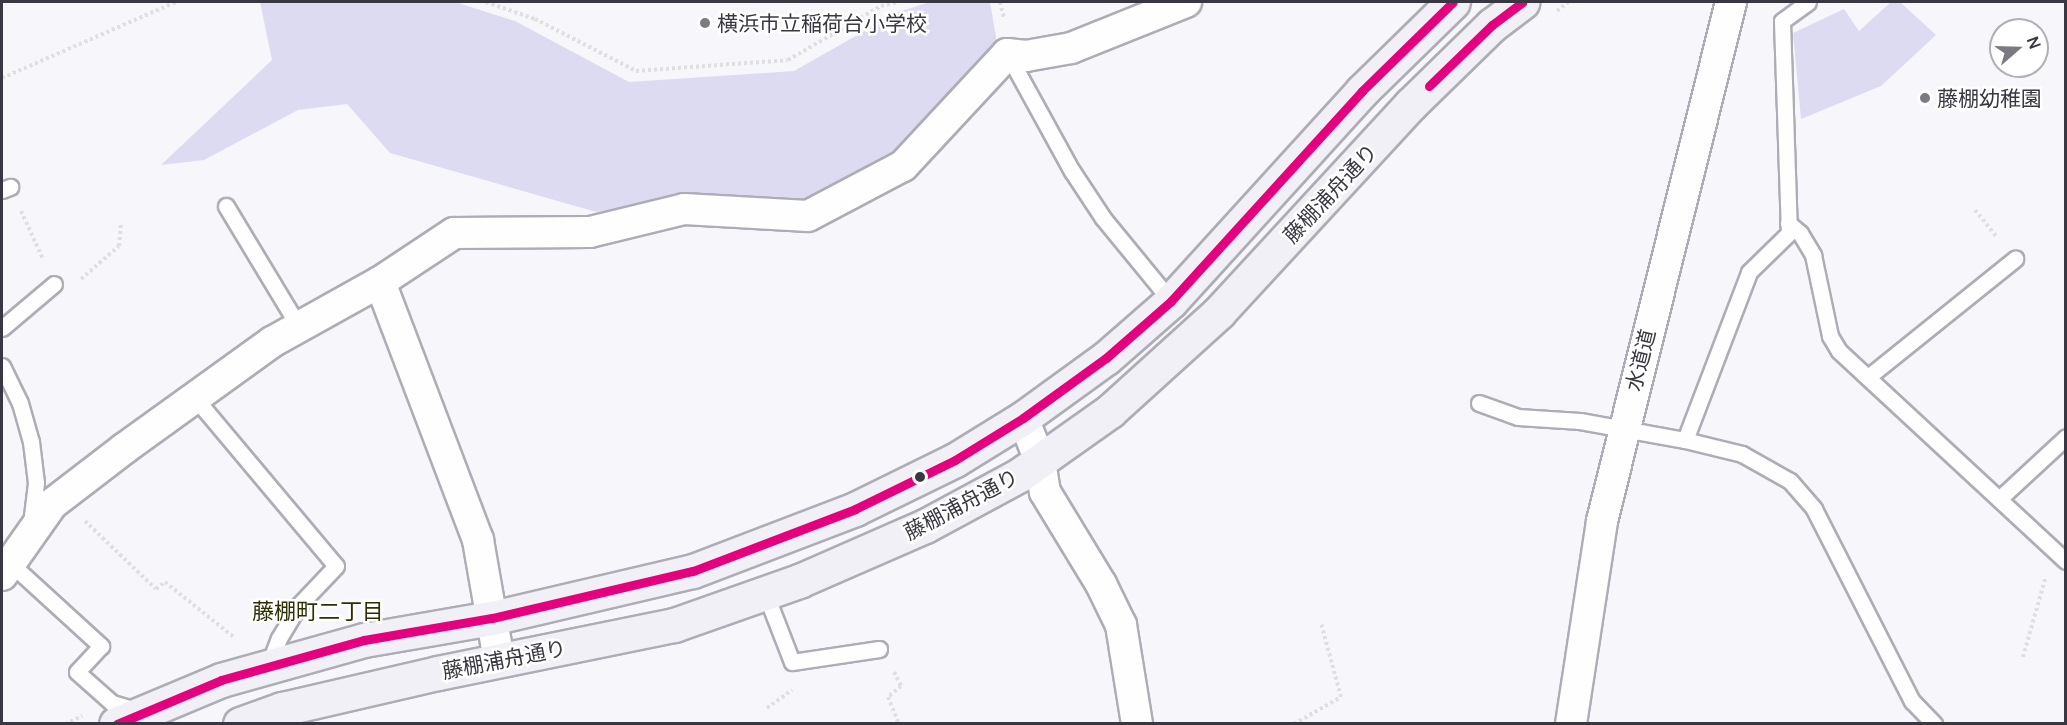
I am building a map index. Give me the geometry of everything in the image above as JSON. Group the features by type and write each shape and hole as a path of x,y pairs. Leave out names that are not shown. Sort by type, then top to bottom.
{"main road":[{"name":"藤棚浦舟通り","path":"122,712 221,680 273,652 364,640 492,618 693,571 855,509 945,465 1023,418 1106,358 1171,301 1362,91 1453,2"},
{"name":"藤棚浦舟通り","path":"240,723 282,709 499,660 674,625 766,595 925,526 1040,461 1110,411 1219,312 1410,105 1491,25 1522,2"}],"street":[{"path":"5,568 31,531 60,499 195,398 299,327 380,282 454,233 590,232 684,209 808,216 903,166 1008,49 1026,56 1071,48 1186,2"},
{"name":"水道道","path":"1571,723 1602,521 1623,428 1731,2"},
{"path":"380,282 478,540 499,660"},
{"path":"1023,418 1040,461 1045,492 1101,584 1121,625 1137,723"}],"lane":[{"path":"1685,440 1749,272 1789,232 1782,21 1808,2"},
{"path":"1008,49 1072,171 1103,218 1171,301"},
{"path":"226,206 299,327"},
{"path":"1788,223 1800,233 1813,255 1830,336 1839,351 2063,555"},
{"path":"1868,377 2015,258"},
{"path":"2,328 54,284"},
{"path":"2,366 20,403 31,442 36,483 31,531"},
{"path":"195,398 336,566 299,605 273,652"},
{"path":"1479,403 1518,417 1623,428 1742,454 1790,481 1814,509 1911,701 1934,723"},
{"path":"1999,499 2066,437"},
{"path":"5,568 100,646 77,672 122,712"},
{"path":"766,595 792,662 879,649"}],"path":[{"path":"2,78 176,2"},
{"path":"486,2 535,19 636,71 788,60 881,6 897,2"},
{"path":"6,188 54,284 69,289 119,246 121,223"},
{"path":"1975,210 2015,258"},
{"path":"60,499 156,589 165,582 245,646 273,652"},
{"path":"2023,657 2043,582 2063,555"},
{"path":"1294,723 1341,698 1321,623"},
{"path":"879,649 901,686 888,697 899,723"},
{"path":"65,723 122,712"}],"shaded area":[{"path":"260,2 455,2 515,21 629,82 794,71 898,12 930,2 990,2 998,49 900,157 807,202 692,196 596,212 390,153 347,104 298,110 204,160 161,165 272,60"},
{"path":"1891,2 1900,2 1936,35 1881,86 1801,119 1793,33 1844,9 1859,31"}],"transit line":[{"path":"117,724 221,680 364,640 492,618 693,571 855,509 955,460 1023,418 1106,358 1171,301 1362,91 1453,2"},
{"path":"1429,86 1492,25 1522,2"}],"place":[{"name":"横浜市立稲荷台小学校","path":"705,23"},
{"name":"藤棚幼稚園","path":"1925,98"}],"district":[{"name":"藤棚町二丁目","path":"318,612"}]}
